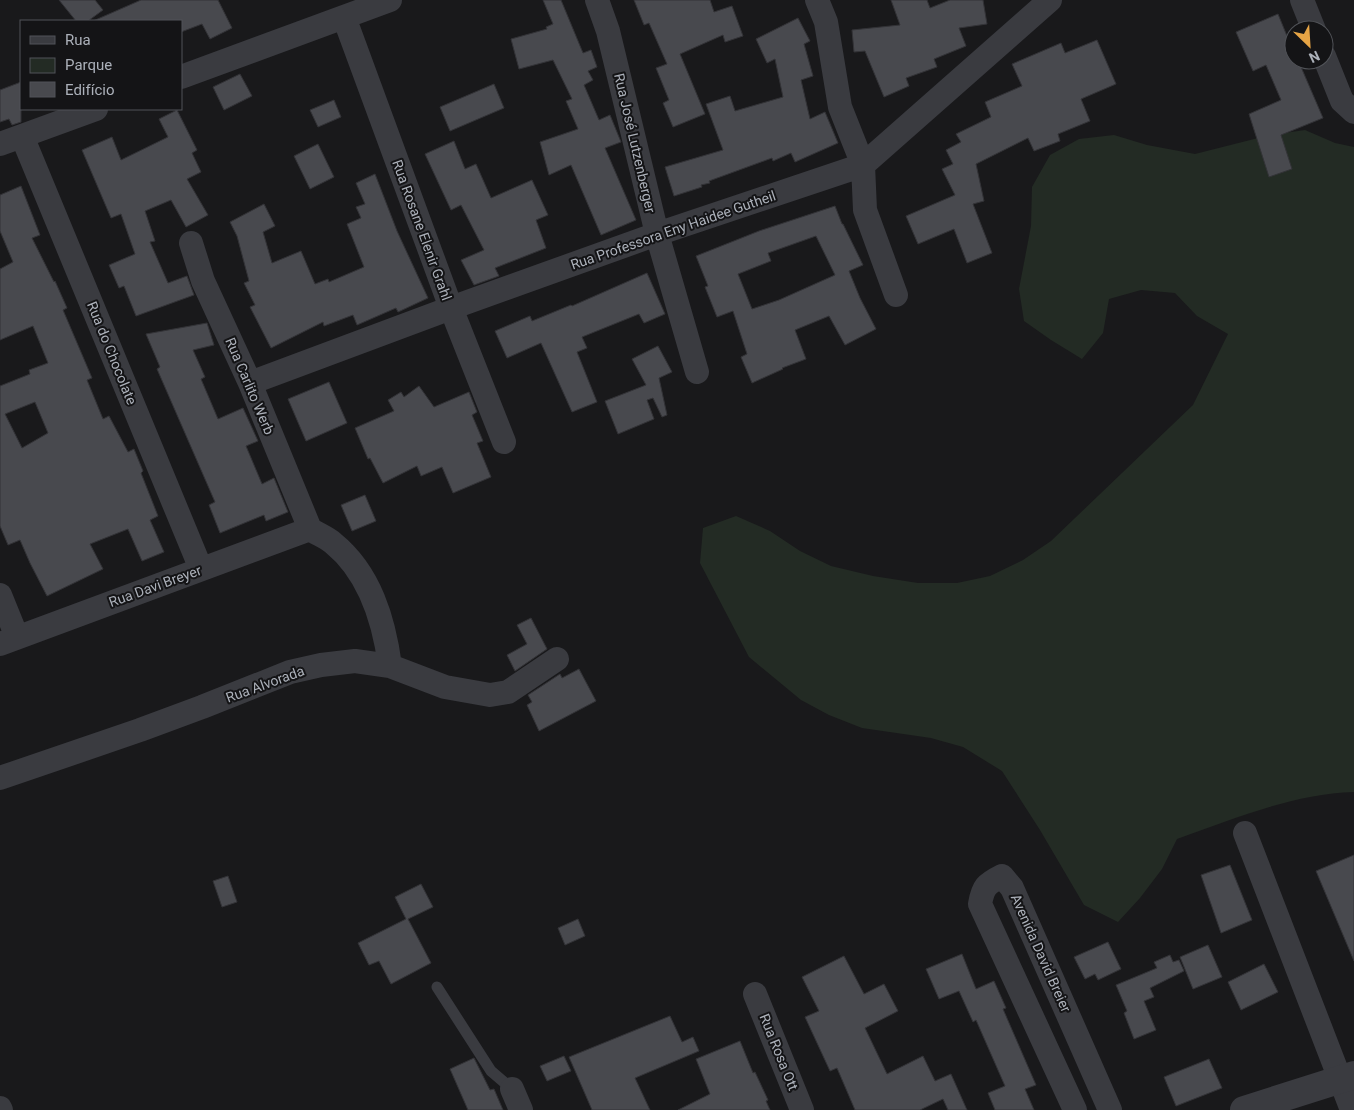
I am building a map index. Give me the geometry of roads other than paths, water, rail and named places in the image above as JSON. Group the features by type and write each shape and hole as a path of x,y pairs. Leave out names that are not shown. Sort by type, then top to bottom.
{"street":[{"path":"182,77 390,0"},
{"name":"Rua José Lutzenberger","path":"597,0 608,31 657,234 697,372"},
{"path":"817,0 826,22 840,107 863,165 865,210 896,295"},
{"name":"Rua Professora Eny Haidee Gutheil","path":"250,383 657,234 863,165 1050,0"},
{"path":"1302,0 1310,20"},
{"name":"Rua Rosane Elenir Grahl","path":"344,16 451,308 504,442"},
{"path":"1330,70 1342,101 1354,112"},
{"path":"0,144 93,110"},
{"name":"Rua do Chocolate","path":"22,136 201,570"},
{"name":"Rua Carlito Werb","path":"191,243 203,281 250,383 310,528"},
{"path":"310,528 332,542 356,566 375,602 386,638 390,666"},
{"name":"Rua Davi Breyer","path":"9,641 310,528"},
{"path":"0,595 9,641"},
{"name":"Rua Alvorada","path":"0,778 158,724 290,672 321,665 354,661 390,666 445,687 490,695 508,692 557,658"},
{"path":"1245,833 1347,1078 1352,1110"},
{"name":"Avenida David Breier","path":"1075,1110 980,904 982,891 990,882 1002,876 1012,888 1110,1110"},
{"name":"Rua Rosa Ott","path":"756,994 802,1110"},
{"path":"1244,1110 1347,1078"},
{"path":"512,1088 521,1110"}],"lane":[{"path":"437,987 491,1071 512,1088"}]}
